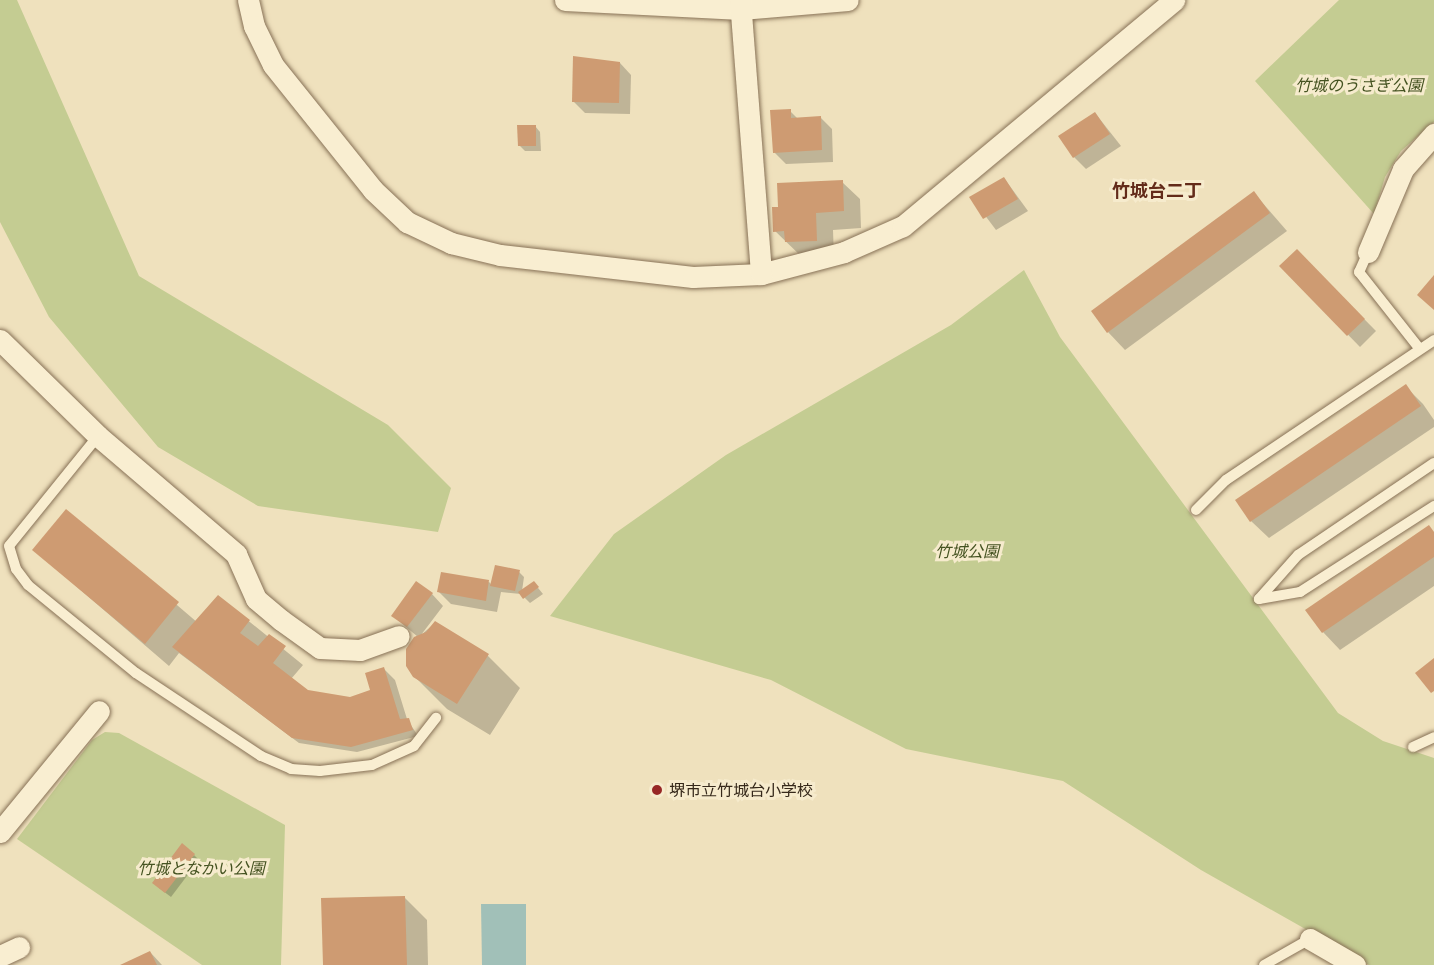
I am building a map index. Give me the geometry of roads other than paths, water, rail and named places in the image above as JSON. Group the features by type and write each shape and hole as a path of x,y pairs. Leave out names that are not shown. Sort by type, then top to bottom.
{"street":[{"path":"248,0 254,26 273,65 374,190 407,222 451,243 500,255 693,277 761,274 844,252 903,226 1173,1"},
{"path":"566,0 740,5 848,0"},
{"path":"740,5 761,274"},
{"path":"1368,252 1403,168 1434,134"},
{"path":"0,340 98,436 236,554 256,599 320,648 360,650 399,636"},
{"path":"0,832 99,711"},
{"path":"1310,939 1355,965"}],"lane":[{"path":"1368,252 1359,272 1419,348"},
{"path":"1196,510 1226,480 1434,340"},
{"path":"98,436 9,546 16,569 28,585 136,673 261,756 291,769 320,771 372,765 414,746 436,718"},
{"path":"1434,463 1298,555 1260,600 1300,592 1434,506"},
{"path":"1413,747 1434,737"},
{"path":"1264,965 1310,939"}],"water":[{"path":"481,904 526,904 526,965 482,965"}],"place":[{"name":"堺市立竹城台小学校","path":"657,790"}],"district":[{"name":"竹城台二丁","path":"1157,190"}],"park label":[{"name":"竹城のうさぎ公園","path":"1359,85"},
{"name":"竹城公園","path":"967,551"},
{"name":"竹城となかい公園","path":"201,868"}]}
